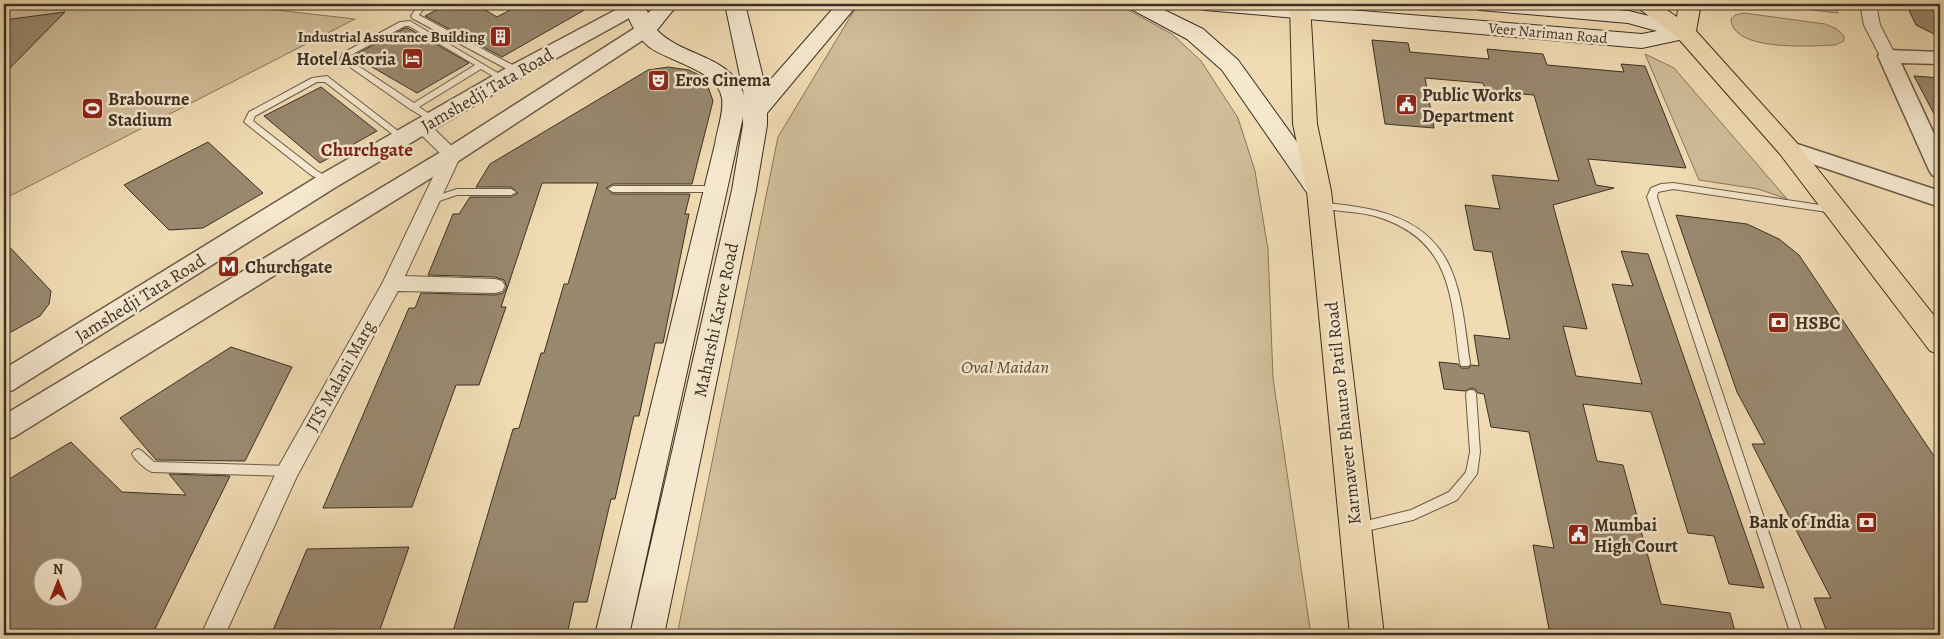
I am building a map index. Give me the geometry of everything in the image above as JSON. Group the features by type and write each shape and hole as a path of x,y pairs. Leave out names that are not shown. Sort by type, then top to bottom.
{"main road":[{"path":"645,30 668,4"},
{"name":"Maharshi Karve Road","path":"647,635 744,190 755,126 755,94 735,4"},
{"path":"756,112 848,4"},
{"path":"1136,4 1195,34 1230,66 1320,198"},
{"name":"Veer Nariman Road","path":"1205,4 1300,7 1642,41 1684,32"},
{"name":"Veer Nariman Road","path":"1480,4 1629,17 1684,32"},
{"path":"1645,4 1684,32 1788,148 1940,343"},
{"path":"637,6 645,30"},
{"path":"1684,32 1688,6"},
{"name":"Karmaveer Bhaurao Patil Road","path":"1300,7 1305,124 1320,198 1368,635"},
{"name":"Maharshi Karve Road","path":"612,635 717,189 727,144 733,97 728,84 717,73 658,43 645,30"}],"street":[{"path":"1868,4 1872,24 1940,170"},
{"name":"Jamshedji Tata Road","path":"4,382 418,123 637,6"},
{"path":"4,429 452,155 645,30"},
{"path":"1888,56 1940,58"},
{"path":"418,123 452,155"},
{"path":"1788,148 1940,199"},
{"name":"JTS Malani Marg","path":"213,635 288,470 392,283 412,244 452,155"},
{"path":"175,276 204,306"},
{"path":"392,283 495,286"}],"lane":[{"path":"423,4 415,16 511,75"},
{"path":"418,123 344,60 346,54 402,24 410,23 481,65 511,75"},
{"path":"418,123 481,65"},
{"path":"328,181 314,173 248,122 252,114 315,80 327,79 418,123"},
{"path":"1798,635 1652,197 1654,190 1673,186 1836,210"},
{"path":"613,189 717,189"},
{"path":"430,201 457,192 511,192"},
{"path":"1320,198 1377,213 1392,219 1424,236 1436,248 1446,263 1452,282 1464,362"},
{"path":"1356,528 1413,515 1453,496 1471,474 1475,452 1471,394"},
{"path":"138,454 152,467 288,470"}],"green space":[{"name":"Brabourne Stadium","path":"4,4 223,4 355,19 4,199"},
{"name":"Oval Maidan","path":"858,4 1110,4 1130,11 1172,34 1201,61 1238,118 1255,171 1268,249 1273,378 1311,635 677,635 778,137"},
{"path":"1762,4 1834,4 1838,13"},
{"path":"1744,13 1825,24 1837,29 1844,36 1844,41 1835,45 1809,46 1775,45 1758,42 1744,37 1735,30 1731,19 1735,15"},
{"path":"1645,54 1674,68 1787,199 1758,189 1699,180"}],"building":[{"name":"Industrial Assurance Building","path":"448,4 475,4 497,17 521,4 595,4 502,57 425,16"},
{"path":"1906,4 1940,4 1940,37 1916,25"},
{"path":"65,12 4,74 4,20"},
{"name":"Hotel Astoria","path":"405,28 469,63 417,93 353,56"},
{"path":"1372,40 1408,43 1410,52 1489,59 1487,49 1543,54 1547,65 1624,72 1621,64 1645,66 1686,168 1588,159 1596,185 1614,188 1553,205 1587,329 1563,326 1576,376 1642,384 1612,284 1633,286 1621,251 1648,254 1764,588 1729,584 1714,536 1688,533 1651,412 1583,404 1597,461 1623,465 1661,604 1730,613 1736,635 1599,635 1549,629 1533,545 1554,548 1529,432 1491,427 1484,394 1478,393 1475,389 1471,388 1465,391 1444,389 1439,362 1458,364 1461,368 1469,368 1471,365 1479,366 1474,335 1510,339 1492,252 1474,250 1465,205 1500,209 1492,175 1559,181 1534,95 1486,91 1483,83 1425,78 1434,128 1385,124"},
{"path":"668,67 689,70 705,78 713,101 692,184 613,184 606,188 613,194 690,194 685,214 689,214 663,343 655,343 639,416 634,416 615,499 611,499 587,602 574,602 567,635 452,635 513,429 519,428 564,284 568,284 598,183 542,183 501,307 506,307 479,385 456,385 412,507 323,508 409,308 415,308 421,293 495,295 503,293 507,287 504,280 495,277 428,275 453,214 459,214 470,197 511,197 518,193 511,187 476,187 490,164 648,70"},
{"path":"1914,76 1940,78 1940,125"},
{"path":"321,87 377,131 320,163 264,116"},
{"path":"208,142 263,193 203,228 169,230 124,185"},
{"path":"1676,215 1747,224 1779,239 1799,255 1940,465 1940,635 1828,635 1814,598 1831,598 1752,444 1765,444 1737,392"},
{"path":"4,241 51,291 49,304 40,316 4,336"},
{"path":"231,347 292,367 245,461 156,460 120,418"},
{"path":"71,442 122,492 186,495 169,474 230,476 152,635 4,635 4,482"},
{"path":"409,547 378,635 271,635 307,549"}],"place":[{"name":"Industrial Assurance Building","path":"501,37"},
{"name":"Hotel Astoria","path":"412,59"},
{"name":"Eros Cinema","path":"659,80"},
{"name":"Public Works Department","path":"1406,105"},
{"name":"Brabourne Stadium","path":"92,109"},
{"name":"Churchgate","path":"229,267"},
{"name":"HSBC","path":"1779,323"},
{"name":"Bank of India","path":"1866,522"},
{"name":"Mumbai High Court","path":"1578,535"}],"district":[{"name":"Churchgate","path":"367,150"}]}
